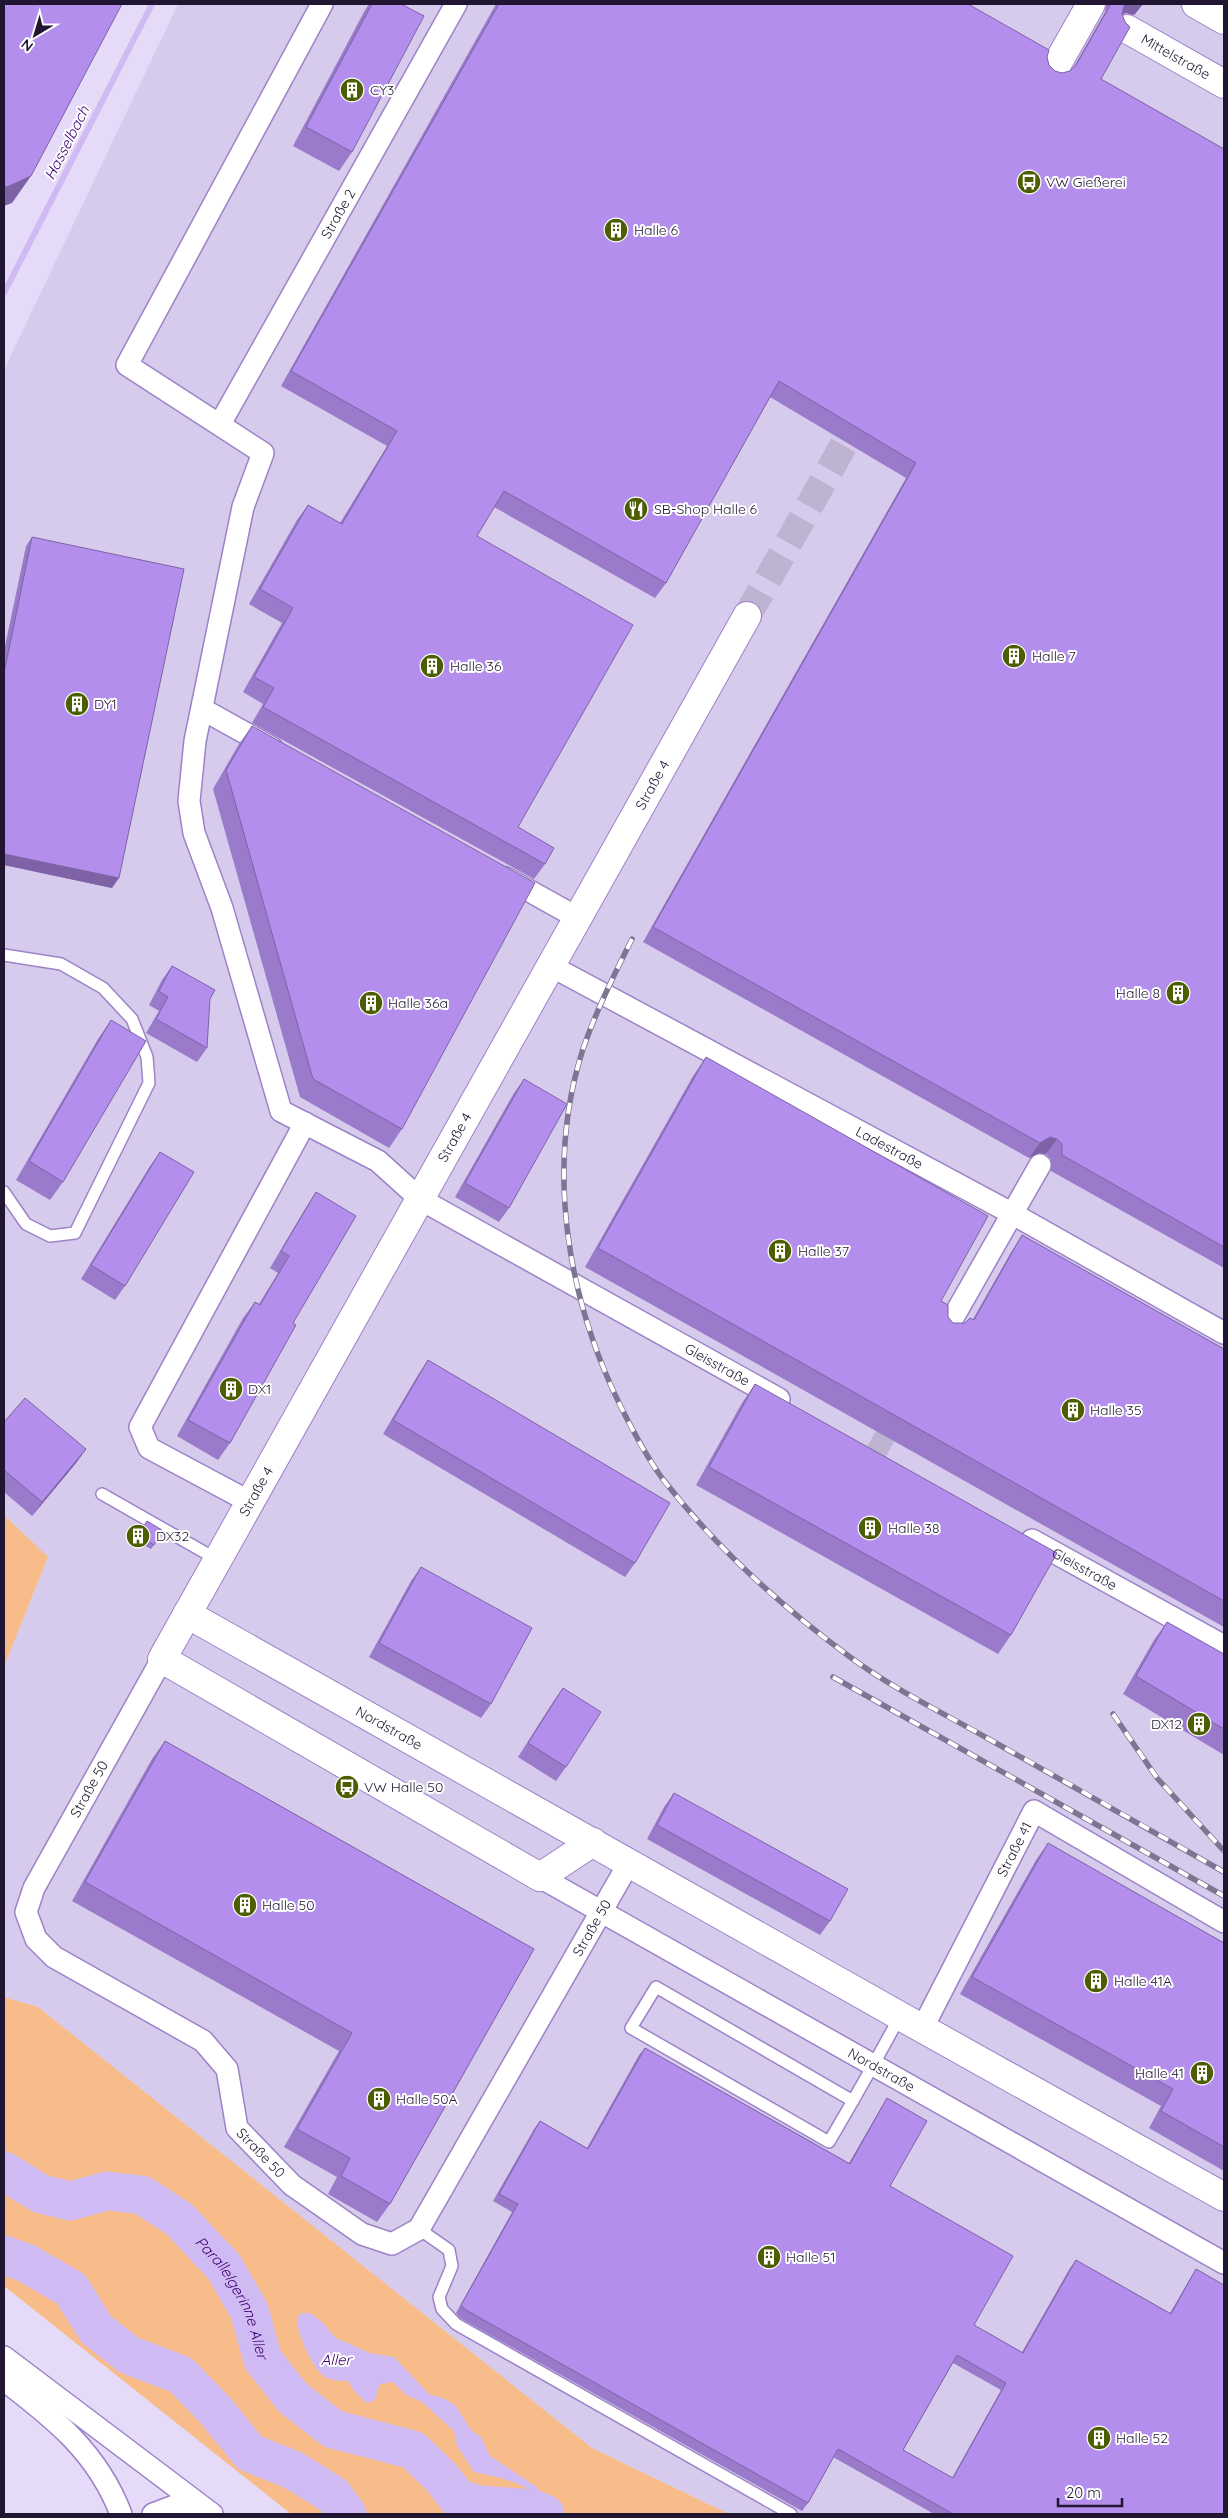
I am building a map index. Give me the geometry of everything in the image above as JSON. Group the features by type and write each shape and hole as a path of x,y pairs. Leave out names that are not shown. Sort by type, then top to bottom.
{"street":[{"path":"220,424 127,365 322,4"},
{"name":"Straße 2","path":"220,424 456,4"},
{"path":"1196,4 1224,20"},
{"path":"1052,73 1091,7"},
{"name":"Mittelstraße","path":"1127,29 1224,84"},
{"name":"Gleisstraße","path":"220,424 264,452 243,507 195,741 189,801 194,833 222,908 281,1111 378,1161 420,1199 798,1410"},
{"name":"Straße 4","path":"162,1658 747,616"},
{"path":"202,709 290,758"},
{"path":"491,869 578,918"},
{"name":"Ladestraße","path":"551,966 1013,1214 1224,1333"},
{"path":"250,1502 149,1448 140,1428 305,1123"},
{"path":"946,1330 1040,1164"},
{"name":"Gleisstraße","path":"1015,1531 1224,1646"},
{"name":"Nordstraße","path":"187,1614 911,2023 1224,2196"},
{"name":"Nordstraße","path":"162,1658 540,1877 1224,2263"},
{"name":"Straße 50","path":"162,1658 34,1888 26,1912 36,1939 54,1957 203,2041 227,2068 237,2128 292,2185 362,2234 392,2244 419,2228 630,1863"},
{"name":"Straße 41","path":"911,2023 1034,1811 1224,1922"},
{"path":"540,1877 593,1842"},
{"path":"4,2357 211,2514"},
{"path":"4,2380 48,2413 87,2452 110,2489 121,2514"},
{"path":"153,2514 177,2505 199,2507 211,2514"}],"lane":[{"path":"4,955 61,964 103,988 132,1019 147,1057 149,1083 75,1233 50,1236 26,1224 4,1192"},
{"path":"102,1494 218,1560"},
{"path":"853,2101 656,1987 631,2028 829,2142 853,2101 873,2065 911,2023"},
{"path":"419,2228 449,2250 452,2266 439,2297 442,2309 456,2324 791,2514"}],"shaded area":[{"path":"178,4 1224,4 1224,2514 729,2514 592,2448 38,2007 4,1997 4,1667 48,1558 4,1515 4,370"},
{"path":"4,1515 48,1557 4,1667"},
{"path":"4,1997 38,2007 592,2448 729,2514 291,2514 4,2286"}],"water":[{"name":"Aller","path":"301,2313 310,2313 322,2322 336,2338 370,2353 394,2357 430,2395 441,2397 455,2405 471,2430 481,2437 490,2456 538,2488 540,2499 533,2509 531,2495 524,2487 503,2479 474,2472 457,2446 454,2431 422,2402 406,2395 393,2382 380,2384 375,2400 367,2403 354,2391 348,2381 334,2380 320,2373 315,2367 299,2332 297,2318"}],"building":[{"path":"4,4 122,4 31,176 7,187 4,186"},
{"name":"CY3","path":"372,4 401,4 424,16 352,152 306,127"},
{"path":"499,4 968,4 1049,50 1047,57 1049,65 1055,71 1062,73 1070,71 1076,65 1111,4 1126,4 1122,14 1125,22 1130,27 1101,79 1224,149 1224,1247 1062,1155 1062,1144 1057,1139 1050,1137 1040,1143 653,927 916,463 779,381 666,583 504,491 477,536 633,625 518,827 554,848 545,864 263,707 274,688 254,677 293,608 260,589 308,505 342,524 397,431 291,371"},
{"name":"DY1","path":"32,537 184,569 119,878 4,854 4,673"},
{"name":"Halle 36a","path":"252,726 535,883 402,1129 313,1079 226,770"},
{"path":"172,966 215,990 210,999 207,1048 156,1019 168,997 159,991"},
{"path":"111,1020 146,1041 63,1182 29,1161"},
{"path":"706,1057 988,1216 941,1301 948,1305 948,1317 953,1323 965,1323 970,1318 974,1320 1022,1235 1224,1349 1224,1601 598,1248"},
{"path":"524,1079 567,1104 509,1208 465,1183"},
{"path":"160,1152 194,1172 125,1286 91,1265"},
{"path":"316,1192 356,1216 293,1323 296,1325 230,1443 188,1420 255,1302 260,1305 289,1256 281,1251"},
{"path":"428,1360 670,1503 635,1563 393,1420"},
{"name":"Halle 38","path":"755,1384 1057,1553 1011,1635 709,1467"},
{"path":"25,1398 86,1449 42,1502 4,1470 4,1422"},
{"path":"147,1521 162,1530 154,1545 138,1535"},
{"path":"421,1567 532,1628 491,1704 379,1643"},
{"path":"1167,1622 1224,1654 1224,1729 1136,1676"},
{"path":"563,1688 601,1712 566,1767 528,1743"},
{"path":"165,1741 534,1949 390,2204 341,2176 350,2158 297,2129 352,2033 85,1882"},
{"path":"674,1793 848,1889 830,1921 657,1825"},
{"name":"Halle 41A","path":"1048,1843 1224,1943 1224,2147 1161,2111 1173,2089 972,1977"},
{"path":"645,2048 850,2164 887,2098 927,2121 890,2186 1013,2256 974,2325 1023,2353 1076,2260 1171,2314 1196,2269 1224,2285 1224,2514 953,2514 838,2449 808,2503 466,2310 461,2305 518,2204 499,2194 540,2121 588,2149","holes":["957,2355 1006,2383 953,2478 903,2450"]}],"waterway":[{"name":"Hasselbach","path":"4,293 152,4"},
{"name":"Parallelgerinne Aller","path":"4,2171 41,2194 70,2201 107,2191 142,2195 179,2219 224,2267 249,2310 263,2360 293,2398 333,2429 413,2450 442,2478 458,2499 480,2505 533,2509 545,2514"},
{"name":"Aller","path":"4,2255 26,2263 71,2289 96,2329 129,2355 181,2375 215,2410 250,2453 293,2470 333,2495 347,2514"}],"tunnel":[{"path":"747,616 863,411"},
{"path":"875,1454 900,1410"}],"railway":[{"path":"632,939 599,1007 583,1049 572,1094 565,1139 564,1185 575,1277 587,1322 602,1365 621,1407 651,1461 682,1503 727,1552 774,1596 850,1657 917,1699 1224,1872"},
{"path":"833,1677 1224,1896"},
{"path":"1113,1714 1157,1778 1224,1851"}],"place":[{"name":"CY3","path":"352,90"},
{"name":"VW Gießerei","path":"1029,182"},
{"name":"Halle 6","path":"616,230"},
{"name":"SB-Shop Halle 6","path":"636,509"},
{"name":"Halle 7","path":"1014,656"},
{"name":"Halle 36","path":"432,666"},
{"name":"DY1","path":"77,704"},
{"name":"Halle 8","path":"1178,993"},
{"name":"Halle 36a","path":"371,1003"},
{"name":"Halle 37","path":"780,1251"},
{"name":"DX1","path":"231,1389"},
{"name":"Halle 35","path":"1073,1410"},
{"name":"Halle 38","path":"870,1528"},
{"name":"DX32","path":"138,1536"},
{"name":"DX12","path":"1199,1724"},
{"name":"VW Halle 50","path":"347,1787"},
{"name":"Halle 50","path":"245,1905"},
{"name":"Halle 41A","path":"1096,1981"},
{"name":"Halle 41","path":"1202,2073"},
{"name":"Halle 50A","path":"379,2099"},
{"name":"Halle 51","path":"769,2257"},
{"name":"Halle 52","path":"1099,2438"}]}
